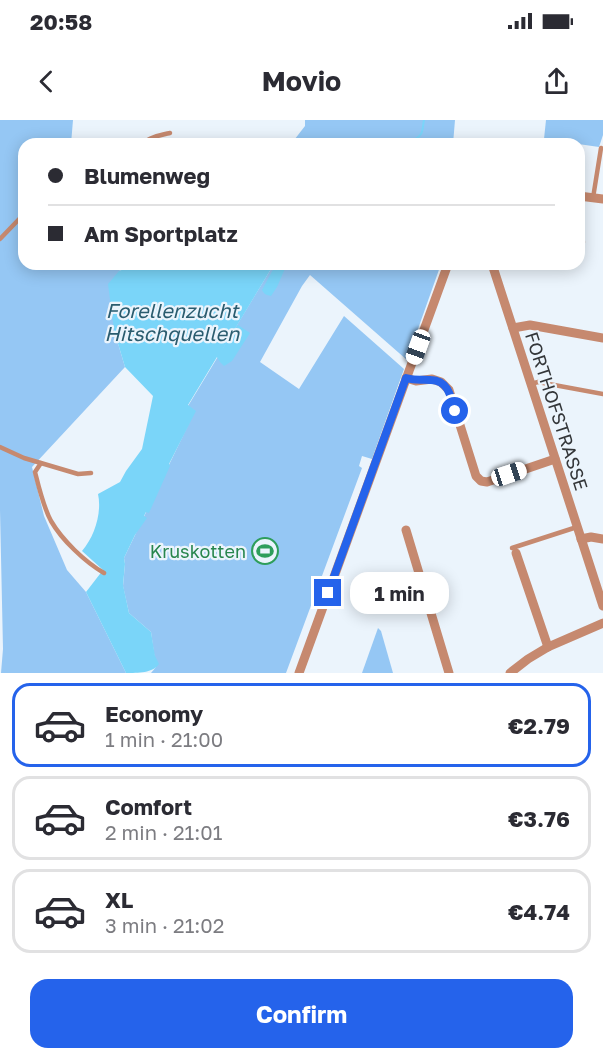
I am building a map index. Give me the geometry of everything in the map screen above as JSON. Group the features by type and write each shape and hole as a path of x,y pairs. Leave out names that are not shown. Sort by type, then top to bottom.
{"street":[{"path":"585,197 603,199"},
{"path":"299,673 446,270"},
{"name":"FORTHOFSTRASSE","path":"494,270 603,606"},
{"name":"FORTHOFSTRASSE","path":"513,328 530,325 603,338"},
{"path":"406,378 416,381 441,382 449,390 476,476 481,481 487,482 555,459"},
{"path":"406,530 448,673"},
{"path":"581,540 591,537 603,539"},
{"path":"514,550 548,647"},
{"path":"510,673 548,647 603,623"}],"lane":[{"path":"151,138 170,134"},
{"path":"593,198 601,148"},
{"path":"0,239 18,220"},
{"path":"531,384 538,382 603,394"},
{"path":"0,447 24,458 78,474 91,473"},
{"path":"41,463 35,471 50,520 63,538 92,566 104,573"},
{"path":"514,550 577,527"}],"shaded area":[{"path":"0,120 73,120 72,138 18,138 18,270 121,270 119,271 114,330 125,367 32,467 44,516 67,570 86,592 126,673 1,673 3,649 0,510"},
{"path":"305,120 455,120 454,138 296,138 305,126"},
{"path":"546,120 603,120 603,135 599,147 585,145 585,138 544,138"},
{"path":"270,270 439,270 407,360 310,275 260,362 299,389 344,316 404,369 372,459 362,456 359,466 362,468 286,673 151,673 156,667 151,632 129,613 123,586 124,558 195,411 188,406"},
{"path":"378,628 381,631 393,673 362,673"}],"water":[{"name":"Forellenzucht Hitschquellen","path":"270,270 221,352 238,325 250,333 232,361 224,366 217,357 188,405 196,411 169,464 149,513 146,512 144,516 147,518 135,535 124,558 123,585 129,613 151,632 155,656 159,664 149,671 140,673 126,673 86,592 103,570 82,551 91,538 96,524 99,508 98,494 120,482 142,449 153,396 125,367 114,330 108,284 119,271"},
{"path":"273,270 284,270 271,296 262,290"}],"waterway":[{"path":"417,138 423,129 424,120"}],"place":[{"name":"Kruskotten","path":"265,551"}],"route":[{"path":"328,593 406,378 416,381 441,382 449,390 455,411"}]}
